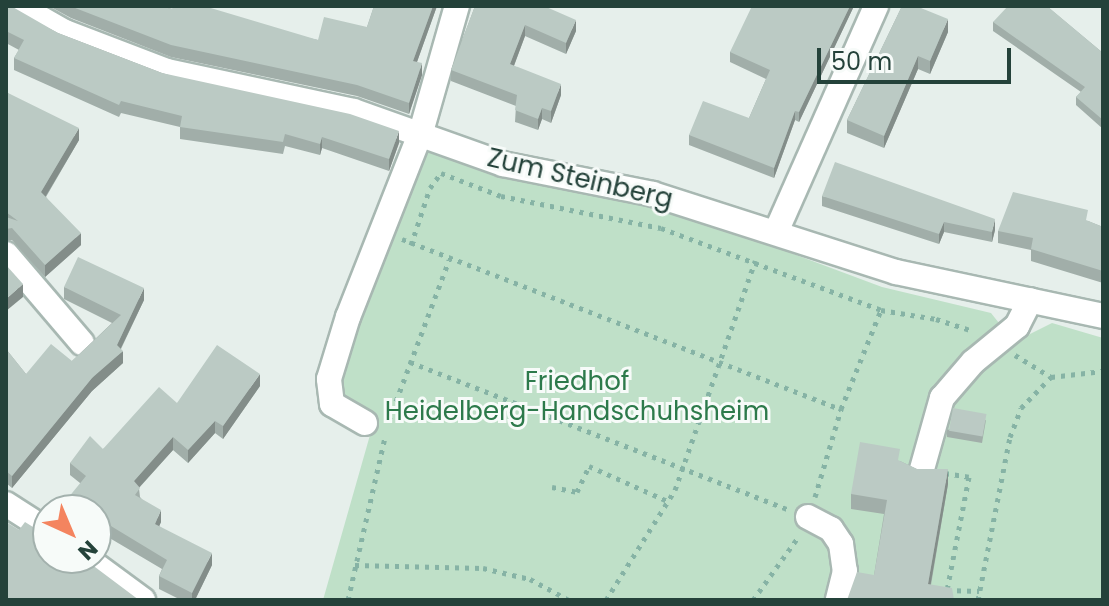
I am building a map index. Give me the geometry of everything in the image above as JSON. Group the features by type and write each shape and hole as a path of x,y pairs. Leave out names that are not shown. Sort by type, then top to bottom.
{"street":[{"name":"Zum Steinberg","path":"19,6 65,32 155,68 354,111 421,132 503,164 653,194 896,272 1103,316"},
{"path":"377,423 332,404 328,388 380,230 421,132 457,6"},
{"path":"770,231 876,6"},
{"path":"6,254 82,343"},
{"path":"930,470 942,398 961,373 1025,317 1030,300"},
{"path":"6,504 32,521"},
{"path":"808,517 831,529 841,544 845,571 838,600"},
{"path":"108,574 143,600"}],"path":[{"path":"411,245 430,188 441,173 501,196 661,228 881,310 841,409 837,435 808,517 753,600"},
{"path":"380,230 449,260 841,409"},
{"path":"606,600 670,502 755,262 770,231"},
{"path":"377,423 410,362 449,260"},
{"path":"410,362 808,517"},
{"path":"978,600 1010,437 1021,408 1051,377 1103,371"},
{"path":"348,600 381,457"},
{"path":"552,487 577,492 589,466 670,502"},
{"path":"930,470 969,477 947,590 979,591"},
{"path":"355,565 445,565 502,571 530,579 569,600"}],"green space":[{"name":"Friedhof Heidelberg-Handschuhsheim","path":"422,146 490,172 689,215 882,287 991,313 1014,342 1052,323 1103,338 1103,600 323,600 374,421 352,411 334,385"}],"building":[{"path":"6,6 58,33 162,73 350,114 399,131 389,159 322,137 320,144 285,134 283,142 180,127 182,116 121,101 119,105 14,58 24,40 6,31"},
{"path":"70,6 159,6 172,9 173,6 204,6 318,40 324,17 367,27 374,6 433,6 413,61 422,63 409,103 357,85 171,45"},
{"path":"475,6 544,6 576,20 566,43 525,25 510,64 561,84 551,111 542,108 538,119 515,110 517,95 451,70"},
{"path":"752,6 850,6 799,112 795,111 774,168 689,135 703,101 749,118 770,70 730,52"},
{"path":"902,6 916,6 948,19 930,61 918,56 884,136 847,120"},
{"path":"1008,6 1047,6 1103,53 1103,120 1076,97 1085,87 993,22"},
{"path":"6,92 79,128 41,192 81,233 45,265 12,228 6,229 6,217 18,221 6,212"},
{"path":"835,162 995,219 992,232 944,222 939,234 822,196"},
{"path":"1013,192 1088,210 1086,220 1103,227 1103,271 1031,249 1033,238 998,231"},
{"path":"78,257 144,288 117,345 123,351 92,378 12,476 6,471 6,349 26,374 51,344 72,361 121,315 64,287"},
{"path":"6,265 23,284 6,299"},
{"path":"217,345 260,374 223,426 215,421 188,450 173,437 134,481 140,488 135,495 161,510 155,524 212,553 192,593 159,576 167,560 112,527 112,494 71,494 86,476 70,463 90,436 103,449 159,387 177,403"},
{"path":"953,408 986,414 982,437 949,431"},
{"path":"860,442 900,449 898,460 917,469 948,469 928,584 952,588 954,600 847,600 857,572 874,575 887,500 851,494"},
{"path":"6,522 19,530 25,522 32,526 32,574 104,574 139,600 6,600"}]}
